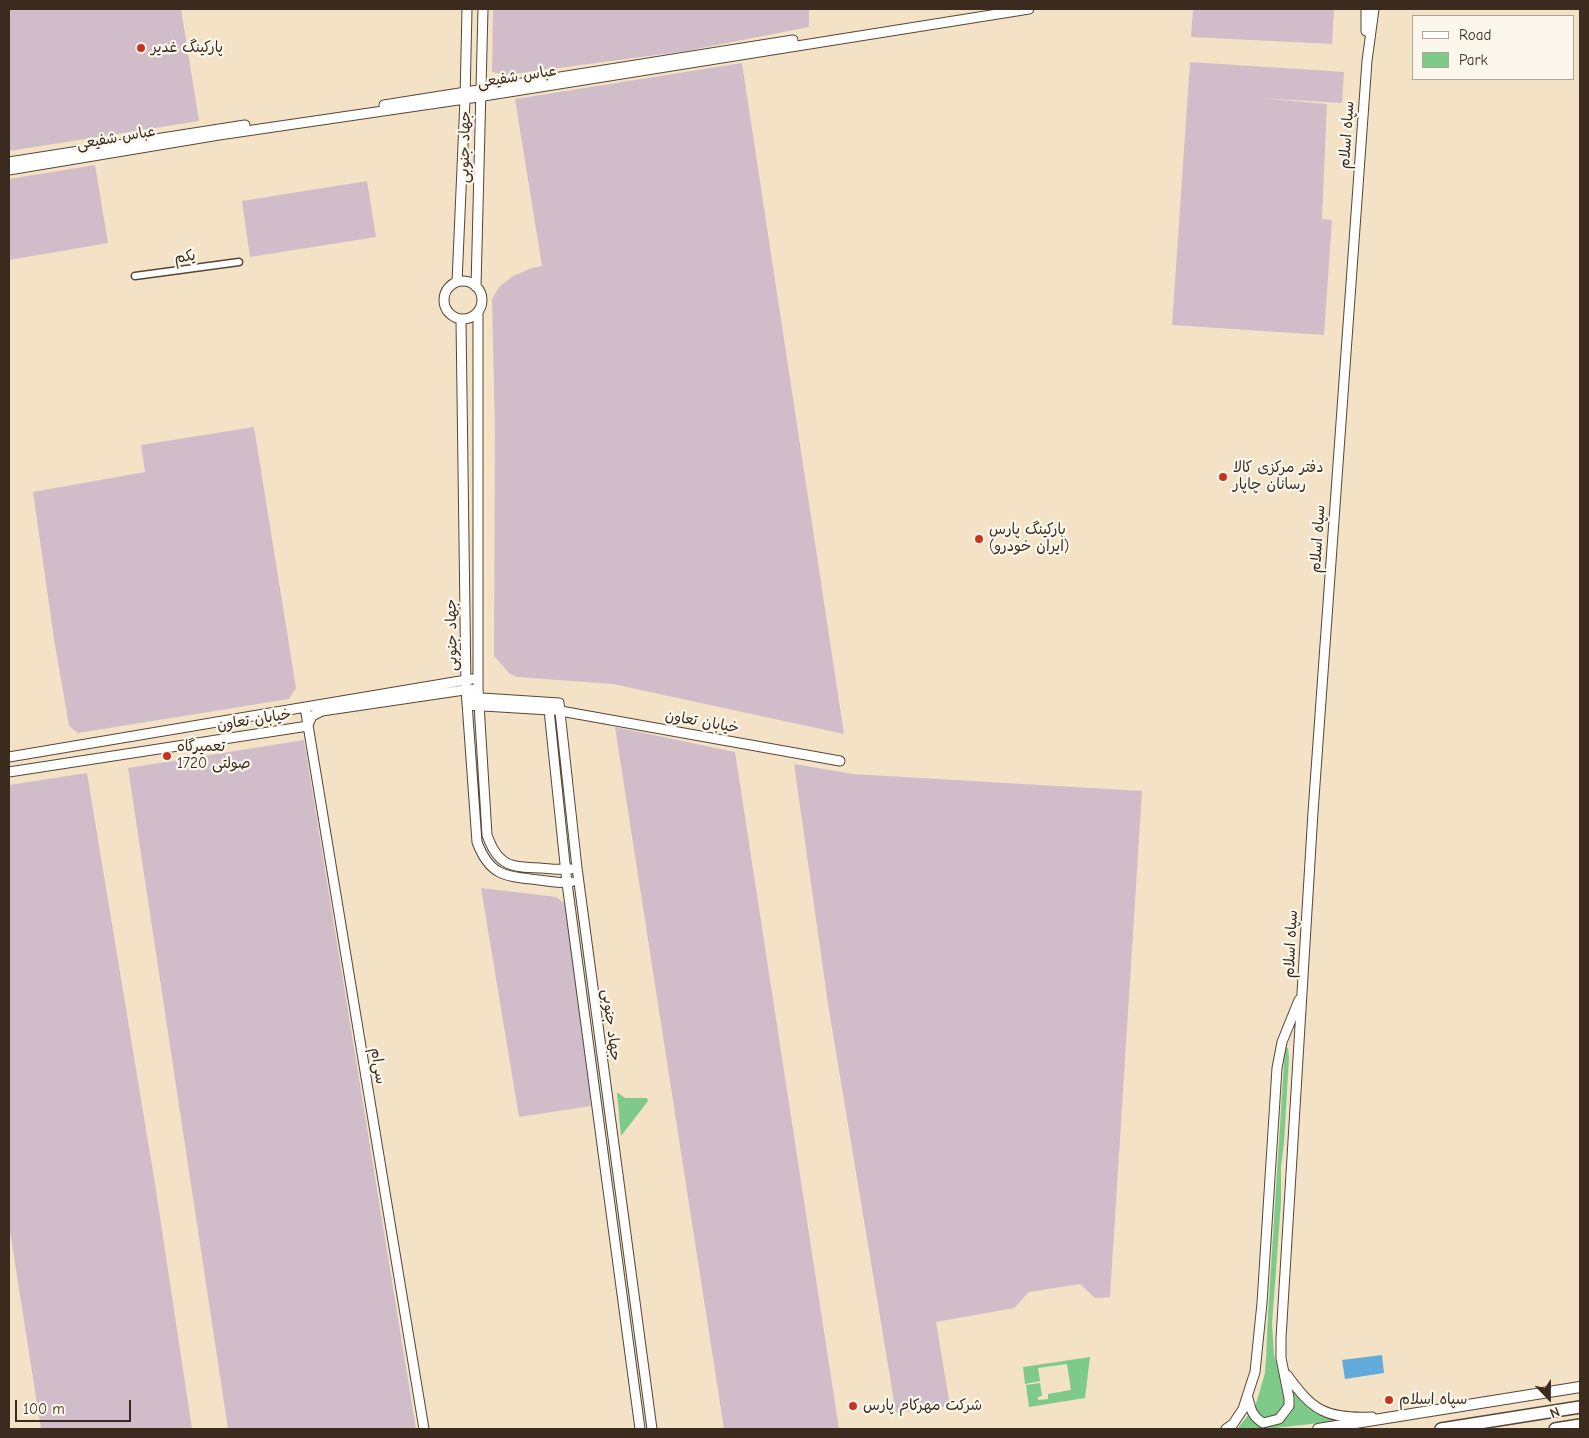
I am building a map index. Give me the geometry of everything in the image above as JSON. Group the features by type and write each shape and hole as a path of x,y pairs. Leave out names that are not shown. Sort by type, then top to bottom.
{"highway":[{"path":"1440,1429 1580,1407"},
{"path":"1555,1429 1580,1425"}],"main road":[{"path":"1318,1429 1580,1387"}],"street":[{"name":"جهاد جنوبی","path":"457,282 467,9"},
{"name":"جهاد جنوبی","path":"476,287 482,9"},
{"name":"عباس شفیعی","path":"9,170 996,9"},
{"name":"عباس شفیعی","path":"480,93 1029,9"},
{"name":"سپاه اسلام","path":"1248,1398 1255,1418 1263,1423 1279,1419 1289,1406 1281,1358 1281,1338 1312,812 1366,61 1366,9"},
{"name":"سپاه اسلام","path":"1366,61 1374,9"},
{"name":"عباس شفیعی","path":"9,162 218,128 465,96"},
{"name":"یکم","path":"135,276 239,262"},
{"path":"464,281 472,283 476,287 482,296 482,304 478,312 473,317 461,320 451,316 444,302 448,288 457,282 464,281"},
{"name":"جهاد جنوبی","path":"478,312 478,692 487,835 492,851 502,860 516,867 566,870"},
{"name":"جهاد جنوبی","path":"461,320 467,693 477,842 483,858 494,869 510,877 567,883"},
{"path":"467,693 478,692"},
{"path":"467,693 478,692 558,703 554,710"},
{"name":"خیابان تعاون","path":"9,757 305,707 467,693"},
{"name":"خیابان تعاون","path":"9,772 308,726 312,716 322,711 467,693"},
{"name":"سی‌ام","path":"305,707 424,1429"},
{"name":"جهاد جنوبی","path":"554,710 579,881 652,1429"},
{"name":"جهاد جنوبی","path":"554,710 567,883 640,1429"},
{"name":"خیابان تعاون","path":"554,710 840,761"},
{"path":"566,870 577,868"},
{"path":"567,883 579,881"},
{"name":"سپاه اسلام","path":"1226,1429 1238,1417 1248,1398 1255,1372 1262,1303 1277,1068 1282,1042 1302,990"},
{"path":"1284,1370 1305,1399 1328,1413 1353,1418 1412,1414"}],"shaded area":[{"path":"9,9 181,9 199,121 9,151"},
{"path":"493,9 809,9 809,27 686,51 506,75 492,72"},
{"path":"1193,9 1334,9 1332,44 1191,37"},
{"path":"1190,62 1344,72 1342,103 1258,98 1327,104 1322,219 1332,220 1324,335 1172,325"},
{"path":"742,63 844,734 613,684 517,677 510,674 494,656 495,431 492,299 499,287 513,276 542,266 515,99"},
{"path":"95,165 108,243 9,260 9,179"},
{"path":"367,181 376,237 250,257 242,201"},
{"path":"254,427 296,688 289,699 78,733 69,726 54,639 33,492 145,472 141,445"},
{"path":"615,727 735,752 839,1429 724,1429"},
{"path":"304,740 416,1429 228,1429 128,768"},
{"path":"794,764 853,774 1142,791 1110,1297 1095,1298 1080,1284 1029,1292 1014,1308 936,1322 950,1406 896,1413 828,1004"},
{"path":"87,773 155,1184 192,1429 41,1429 9,1225 9,785"},
{"path":"481,888 556,897 567,908 583,1025 591,1106 519,1117"}],"green space":[{"path":"1285,1047 1288,1048 1289,1057 1272,1324 1274,1355 1286,1401 1284,1408 1277,1416 1264,1419 1257,1415 1255,1407 1265,1373"},
{"path":"617,1092 625,1098 647,1098 648,1101 621,1136"},
{"path":"1090,1357 1085,1398 1029,1407 1026,1385 1040,1383 1042,1396 1038,1397 1038,1400 1048,1399 1048,1394 1071,1390 1067,1364 1038,1368 1040,1381 1025,1384 1023,1367"},
{"path":"1292,1386 1305,1404 1323,1416 1337,1421 1267,1429 1237,1429 1249,1414 1258,1424 1264,1426 1284,1420 1294,1406 1295,1400"}],"water":[{"path":"1382,1355 1384,1373 1345,1379 1342,1360"}],"place":[{"name":"پارکینگ غدیر","path":"141,48"},
{"name":"دفتر مرکزی کالا رسانان چاپار","path":"1223,477"},
{"name":"پارکینگ پارس (ایران خودرو)","path":"979,539"},
{"name":"تعمیرگاه 1720 صولتی","path":"167,756"},
{"name":"سپاه اسلام","path":"1389,1400"},
{"name":"شرکت مهرکام پارس","path":"853,1406"}]}
